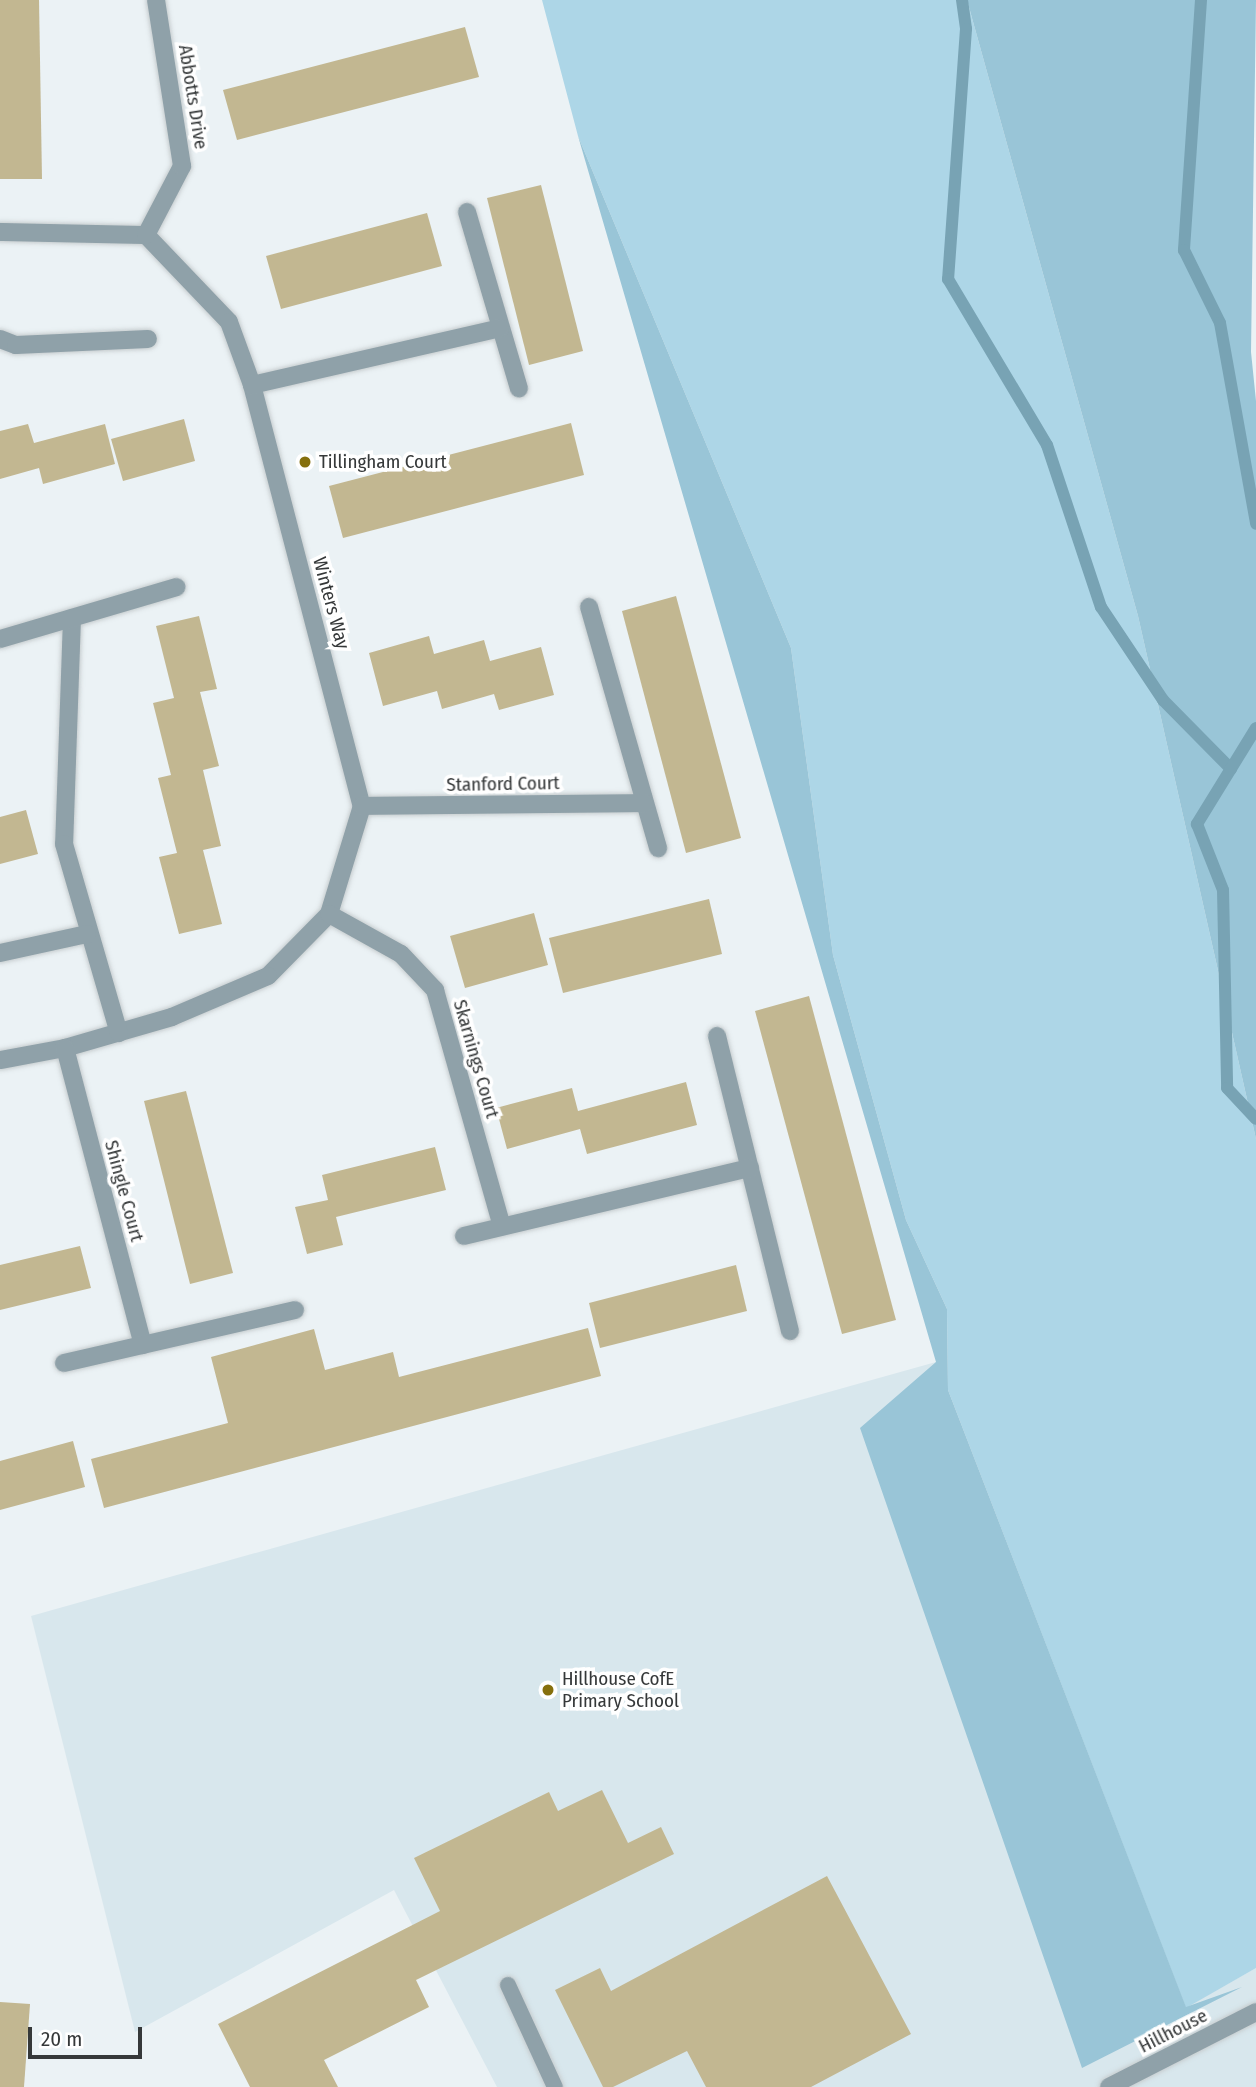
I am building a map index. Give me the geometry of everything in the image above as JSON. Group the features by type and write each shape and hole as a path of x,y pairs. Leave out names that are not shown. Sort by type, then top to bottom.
{"street":[{"name":"Abbotts Drive","path":"146,234 182,166 160,1"},
{"path":"467,212 519,389"},
{"path":"0,232 146,234"},
{"name":"Winters Way","path":"146,234 229,322 253,386 362,806"},
{"path":"253,386 500,328"},
{"path":"0,339 16,345 148,339"},
{"path":"0,639 177,587"},
{"path":"589,607 658,848"},
{"path":"72,618 64,844 87,934 119,1033"},
{"name":"Stanford Court","path":"362,806 644,803"},
{"path":"0,1060 65,1048 172,1017 268,976 329,914 362,806"},
{"name":"Skarnings Court","path":"329,914 401,954 435,990 502,1226"},
{"path":"0,953 87,934"},
{"path":"717,1036 790,1331"},
{"name":"Shingle Court","path":"65,1048 143,1345"},
{"path":"464,1236 750,1168"},
{"path":"64,1363 295,1310"},
{"name":"Hillhouse","path":"1109,2087 1256,2012"}],"lane":[{"path":"508,1985 555,2087"}],"shaded area":[{"path":"542,0 967,0 1138,616 1256,1139 1256,1968 1186,2008 948,1390 947,1309 906,1220 833,955 791,648 578,136"},
{"path":"967,0 1256,0 1251,352 1256,401 1256,1139 1138,616"},
{"path":"578,136 791,648 833,955 906,1220 947,1309 948,1390 1186,2007 1242,1987 1082,2068 860,1428 936,1362"},
{"name":"Hillhouse CofE Primary School","path":"936,1362 1186,2007 1256,1968 1256,2087 497,2087 394,1890 135,2032 31,1616"}],"building":[{"path":"0,0 39,0 42,179 0,179"},
{"path":"465,27 479,77 237,140 223,90"},
{"path":"541,185 583,351 529,365 487,198"},
{"path":"427,213 442,266 281,309 266,256"},
{"path":"184,419 195,461 123,481 111,439"},
{"path":"571,423 584,475 343,538 329,486"},
{"path":"28,424 34,443 105,424 115,464 43,484 39,468 0,479 0,431"},
{"path":"676,596 741,838 686,853 622,611"},
{"path":"199,616 217,689 200,692 219,766 203,770 221,846 203,850 222,924 179,934 159,857 177,853 158,778 171,775 153,703 174,698 156,626"},
{"path":"429,636 434,654 484,640 490,661 541,647 554,695 499,710 494,694 442,709 437,691 383,706 369,653"},
{"path":"26,810 38,854 0,864 0,817"},
{"path":"709,899 722,954 563,993 549,938"},
{"path":"534,913 548,965 465,988 450,936"},
{"path":"809,996 896,1320 842,1334 755,1011"},
{"path":"686,1082 697,1125 587,1154 580,1129 507,1149 496,1108 572,1088 578,1111"},
{"path":"186,1091 233,1273 190,1284 144,1101"},
{"path":"435,1147 446,1190 336,1217 343,1245 307,1254 295,1207 328,1200 322,1175"},
{"path":"80,1246 91,1288 0,1310 0,1265"},
{"path":"736,1265 747,1311 600,1348 589,1303"},
{"path":"588,1328 601,1376 104,1508 91,1459 228,1423 211,1357 314,1329 325,1370 393,1352 399,1377"},
{"path":"73,1441 85,1487 0,1510 0,1461"},
{"path":"602,1790 628,1843 661,1827 674,1854 416,1980 429,2007 324,2060 338,2087 250,2087 218,2024 440,1911 414,1858 549,1792 558,1811"},
{"path":"827,1876 911,2034 811,2087 706,2087 687,2051 613,2087 603,2087 555,1990 600,1968 611,1991"},
{"path":"0,2002 30,2004 24,2087 0,2087"}],"waterway":[{"path":"962,0 966,29 948,279 1047,445 1101,607 1163,700 1231,769"},
{"path":"1201,0 1184,250 1220,323 1256,524"},
{"path":"1256,728 1197,824 1223,890 1227,1088 1256,1119"}],"place":[{"name":"Tillingham Court","path":"305,462"},
{"name":"Hillhouse CofE Primary School","path":"548,1690"}]}
